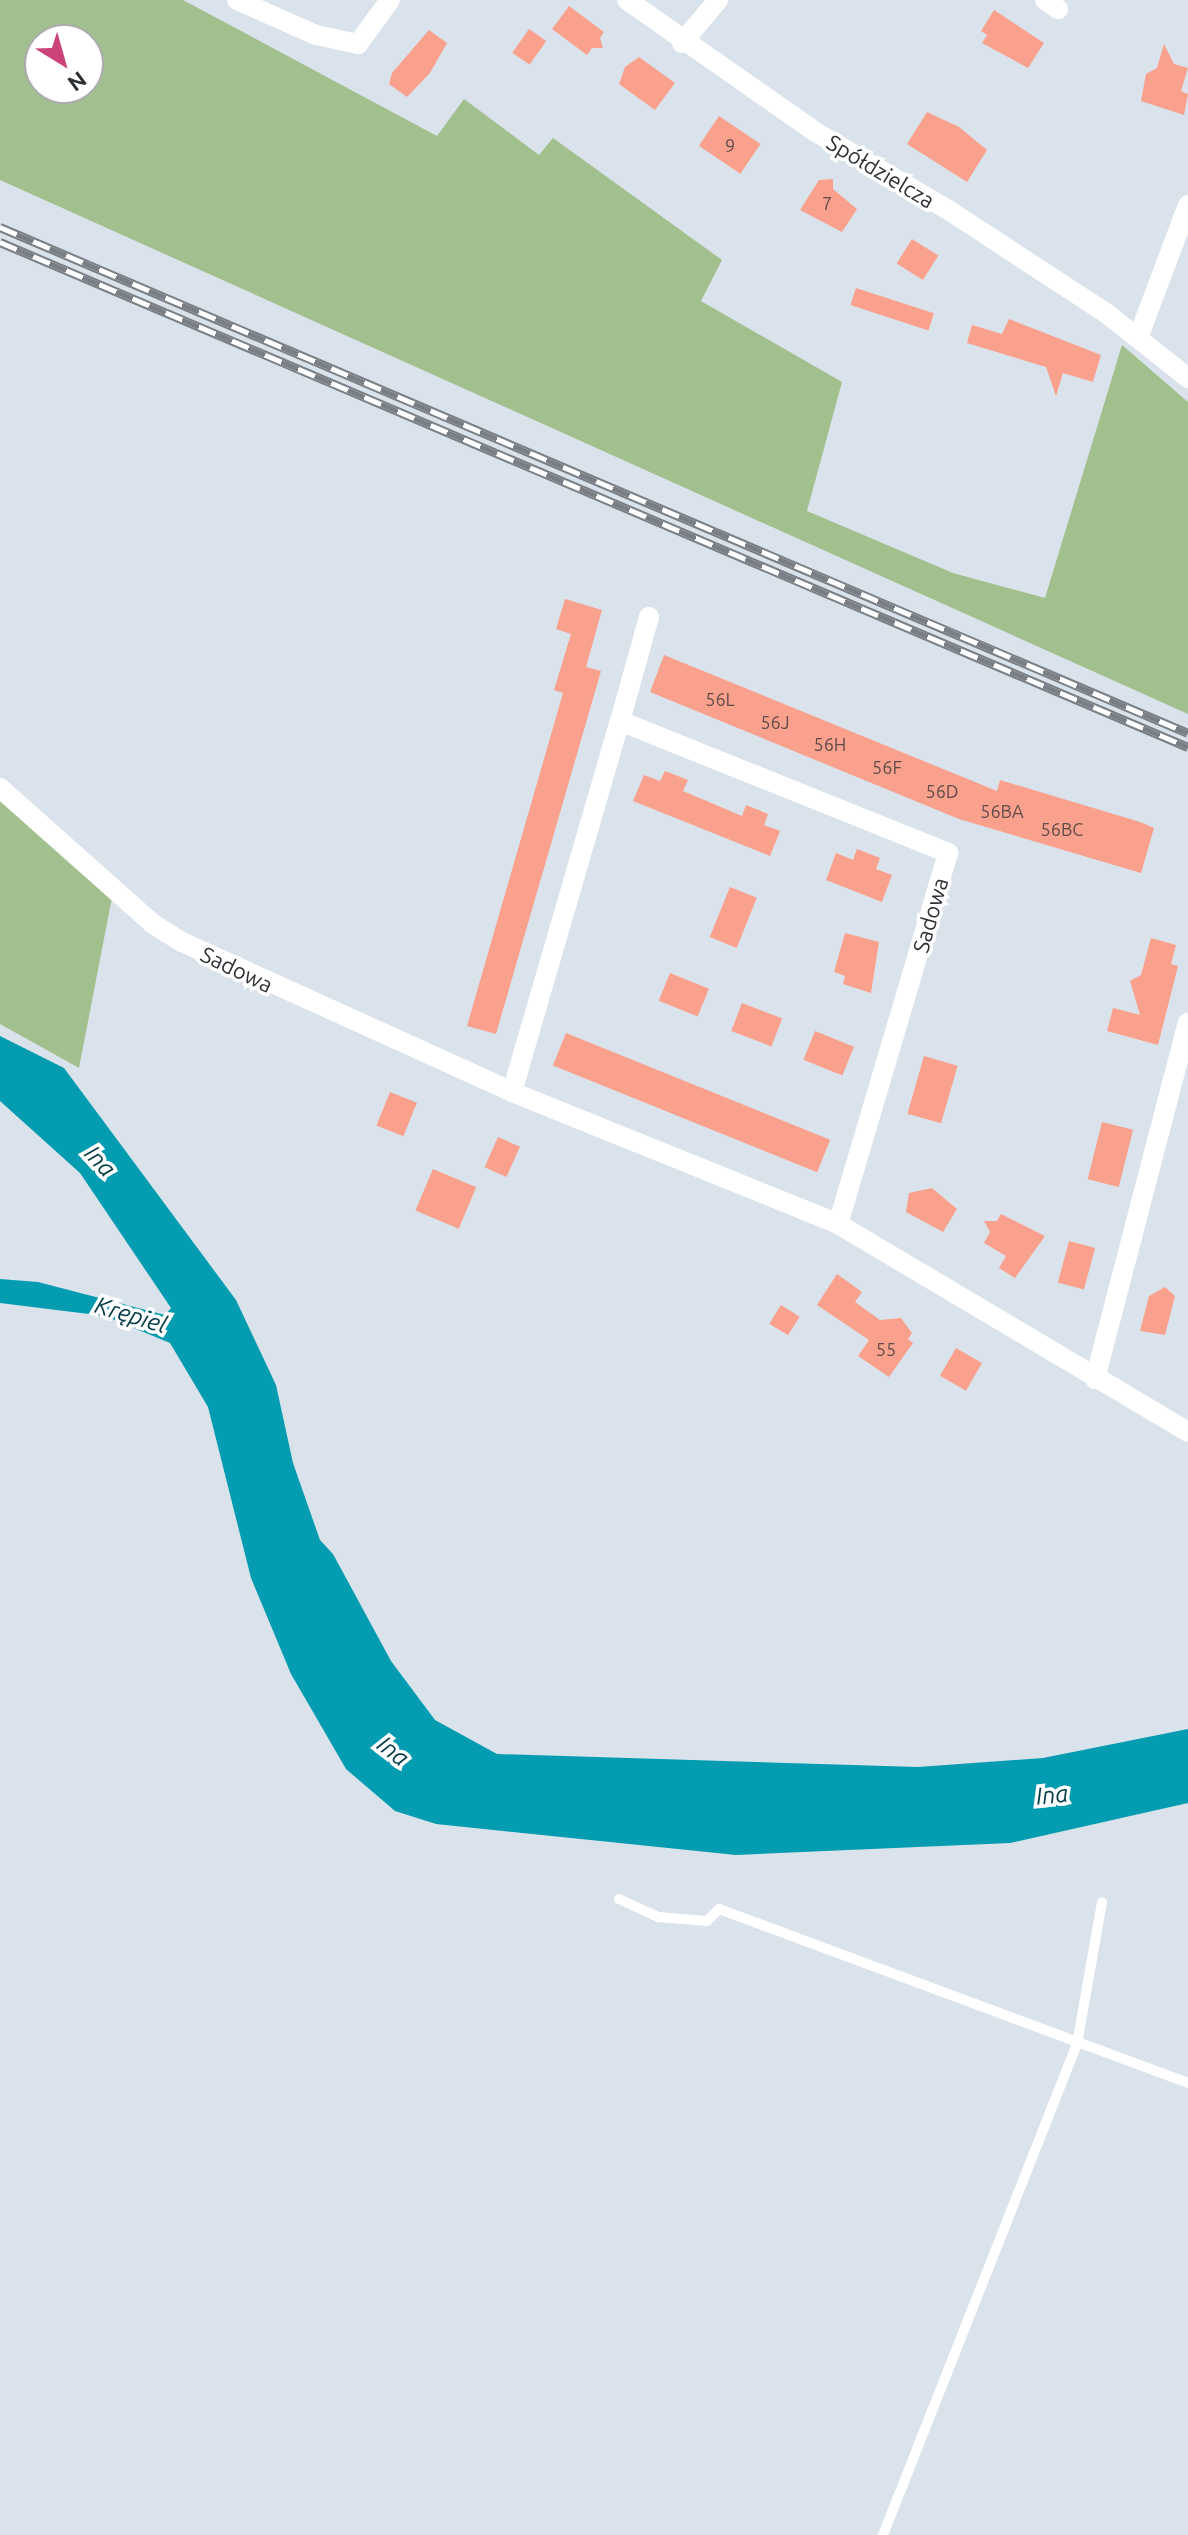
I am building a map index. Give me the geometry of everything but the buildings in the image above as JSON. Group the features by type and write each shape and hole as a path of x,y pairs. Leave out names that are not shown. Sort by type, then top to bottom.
{"street":[{"path":"237,0 316,35 358,44 390,0"},
{"name":"Spółdzielcza","path":"627,0 682,43 814,131 953,213 1138,338 1188,378"},
{"path":"682,43 718,0"},
{"path":"1138,338 1188,205"},
{"path":"512,1092 649,617"},
{"name":"Sadowa","path":"620,721 948,853 838,1224"},
{"name":"Sadowa","path":"0,788 153,924 182,942 512,1092 838,1224 1188,1432"},
{"path":"1095,1379 1188,1023"}],"lane":[{"path":"619,1899 658,1917 707,1921 719,1909 1188,2083"},
{"path":"883,2535 1077,2044 1102,1902"}],"green space":[{"path":"0,0 183,0 437,136 464,99 539,155 553,138 722,260 701,301 842,382 807,511 953,573 1045,598 1122,345 1188,402 1188,714 0,180"},
{"path":"0,796 114,887 79,1068 0,1024"}],"water":[{"path":"0,1036 64,1068 236,1300 276,1385 293,1463 320,1540 333,1554 391,1661 435,1720 497,1754 918,1767 1043,1758 1188,1729 1188,1803 1010,1843 736,1855 436,1824 395,1811 346,1769 291,1674 251,1578 208,1407 170,1343 105,1316 0,1303 0,1279 38,1282 165,1315 171,1308 80,1173 0,1101"}],"railway":[{"path":"0,227 1188,733"},
{"path":"0,242 1188,747"}],"water label":[{"name":"Ina","path":"100,1161"},
{"name":"Krępiel","path":"131,1315"},
{"name":"Ina","path":"393,1751"},
{"name":"Ina","path":"1052,1795"}]}
